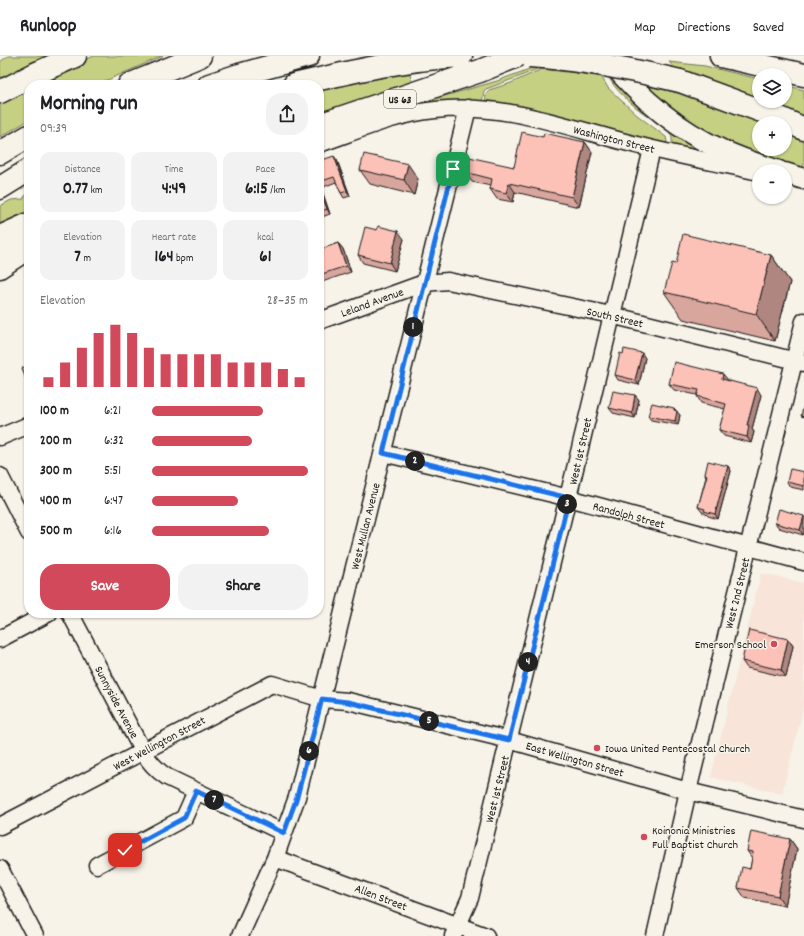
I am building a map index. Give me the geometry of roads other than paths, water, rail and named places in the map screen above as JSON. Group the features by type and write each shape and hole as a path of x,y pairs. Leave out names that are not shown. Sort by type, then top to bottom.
{"highway":[{"path":"0,92 75,56"},
{"path":"141,80 200,56"},
{"path":"224,80 308,56"},
{"path":"315,80 352,71 410,61 461,56"},
{"name":"US 63","path":"324,123 480,71 517,56"},
{"path":"529,56 567,58 622,67 680,80 778,117 804,129"},
{"path":"721,56 804,75"},
{"path":"0,153 24,139"},
{"path":"0,188 24,173"},
{"path":"0,193 24,183"},
{"path":"0,237 24,226"}],"main road":[{"path":"606,56 638,92 665,115 692,134 721,150 760,164"},
{"path":"792,176 804,180"},
{"path":"0,252 24,237"}],"street":[{"name":"Washington Street","path":"324,142 415,112 468,108 498,110 526,116 652,149 752,170"},
{"name":"West Mullan Avenue","path":"240,936 275,858 297,797 468,108"},
{"name":"West 1st Street","path":"455,931 470,898 569,498 611,315 652,149"},
{"path":"792,179 804,180"},
{"path":"0,270 24,254"},
{"name":"South Street","path":"424,283 448,281 611,315 799,362"},
{"name":"Leland Avenue","path":"324,319 424,283"},
{"name":"West 2nd Street","path":"655,936 688,791 748,548 799,362 804,321"},
{"path":"0,437 24,427"},
{"name":"Randolph Street","path":"383,453 569,498 748,548 804,562"},
{"path":"0,476 24,523"},
{"path":"0,639 40,618"},
{"name":"Sunnyside Avenue","path":"73,618 143,752 152,765 159,772 284,833"},
{"name":"West Wellington Street","path":"0,826 272,684 322,699"},
{"name":"East Wellington Street","path":"322,699 348,702 509,740 688,791 804,819"},
{"path":"97,865 184,818 196,791"},
{"name":"Allen Street","path":"275,858 455,931 486,936"},
{"path":"0,869 35,936"}],"place":[{"name":"Emerson School","path":"774,644"},
{"name":"Iowa United Pentecostal Church","path":"597,748"},
{"name":"Koinonia Ministries Full Baptist Church","path":"644,837"}]}
